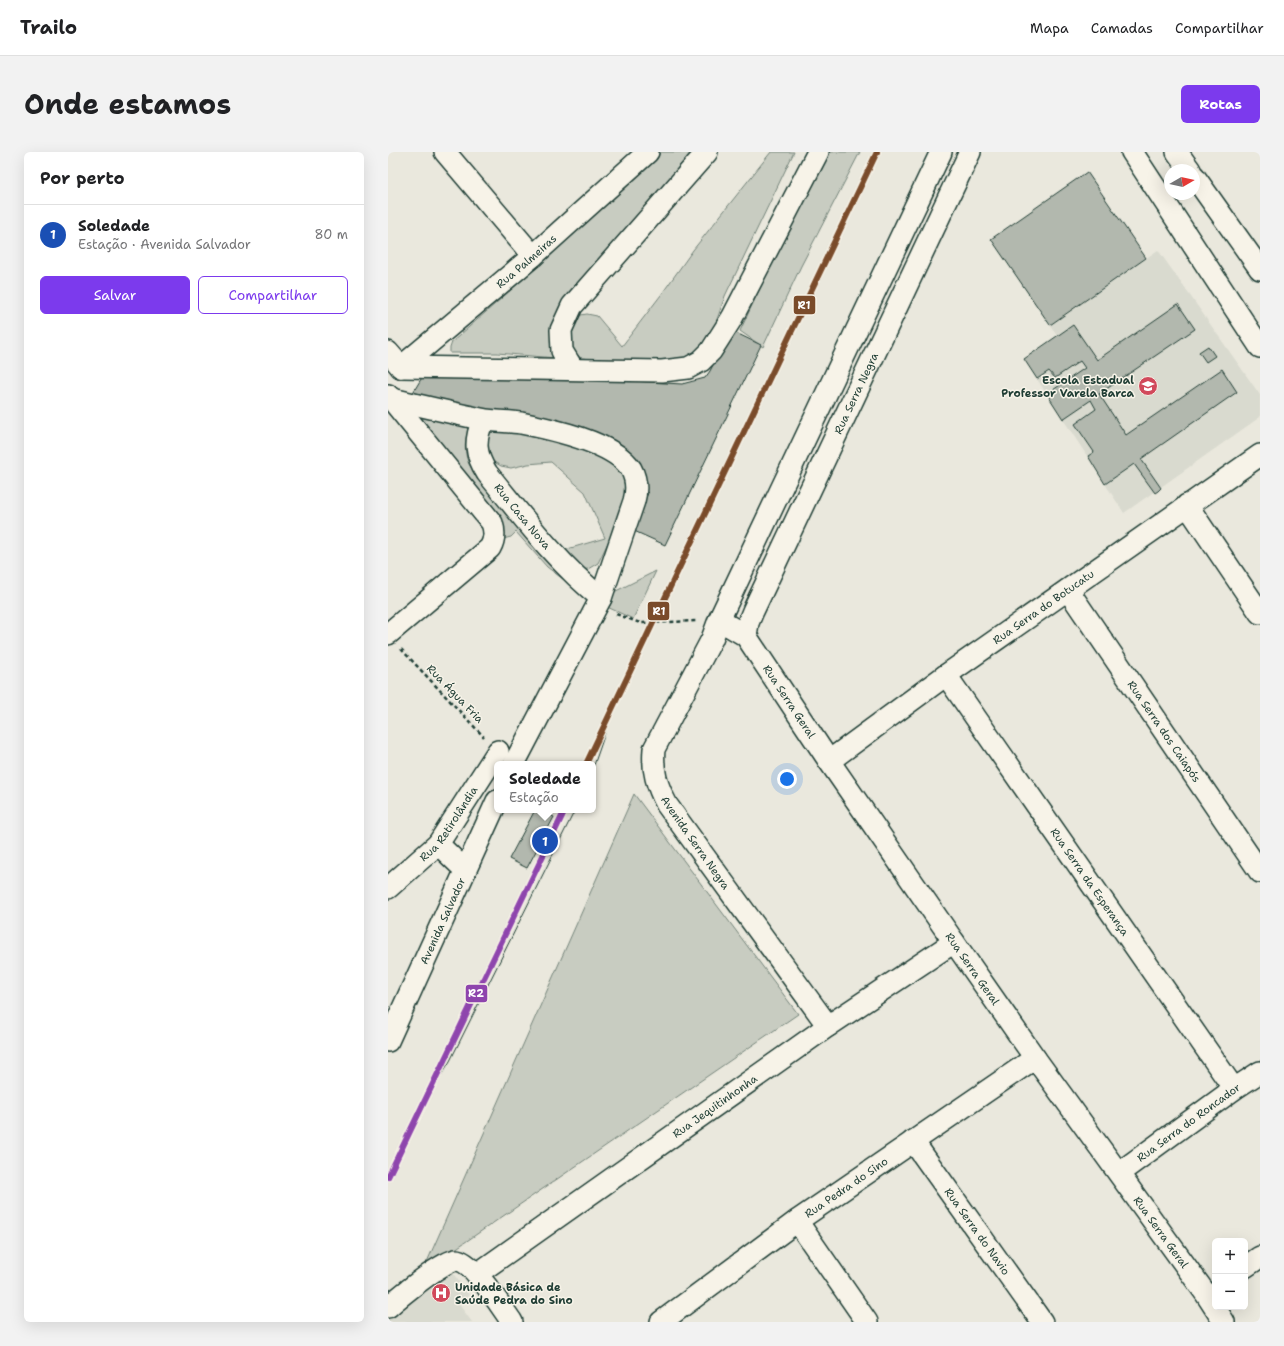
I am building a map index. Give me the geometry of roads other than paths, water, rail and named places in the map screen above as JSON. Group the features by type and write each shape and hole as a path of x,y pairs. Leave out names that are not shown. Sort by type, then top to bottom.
{"street":[{"path":"445,152 533,256"},
{"name":"Rua Palmeiras","path":"395,359 533,256 648,152"},
{"path":"573,369 562,351 561,330 572,306 707,152"},
{"path":"395,359 573,369 662,370 688,368 701,361 711,351 732,318 818,152"},
{"name":"Avenida Serra Negra","path":"828,1026 667,805 658,788 653,760 654,749 712,639 719,620 941,152"},
{"name":"Rua Serra Negra","path":"746,636 748,623 753,611 970,152"},
{"path":"1132,152 1260,347"},
{"path":"1177,152 1186,164"},
{"path":"1200,184 1259,264"},
{"path":"390,397 483,420 520,423 584,439 615,454 625,462 636,481 637,490 599,602 516,761"},
{"path":"390,397 492,522 494,536 494,542 490,548 394,641"},
{"name":"Rua Casa Nova","path":"483,420 476,440 480,462 487,473 549,549 599,602"},
{"name":"Rua Serra do Botucatu","path":"829,761 946,676 1260,455"},
{"path":"1187,505 1260,613"},
{"name":"Rua Serra dos Caiapós","path":"1068,590 1260,872"},
{"name":"Rua Serra Geral","path":"719,620 746,636 829,761 1035,1058 1119,1173 1210,1291 1224,1322"},
{"name":"Rua Serra da Esperança","path":"946,676 1234,1089"},
{"name":"Rua Retirolândia","path":"388,888 438,844 498,751"},
{"name":"Avenida Salvador","path":"388,1041 494,808"},
{"path":"438,844 466,870"},
{"name":"Rua Jequitinhonha","path":"477,1274 828,1026 954,942"},
{"name":"Rua Pedra do Sino","path":"661,1322 687,1315 797,1221 1035,1058"},
{"name":"Rua Serra do Roncador","path":"1119,1173 1234,1089 1260,1072"},
{"name":"Rua Serra do Navio","path":"913,1141 1042,1322"},
{"path":"797,1221 867,1322"},
{"path":"1248,1265 1260,1257"},
{"path":"388,1307 449,1262 456,1260 462,1261 477,1274 512,1322"}],"tram line":[{"path":"595,761 618,696"},
{"path":"423,1105 450,1061 574,813"}],"place":[{"name":"Escola Estadual Professor Varela Barca","path":"1148,386"},
{"name":"Soledade","path":"545,841"},
{"name":"Unidade Básica de Saúde Pedra do Sino","path":"441,1293"}]}
